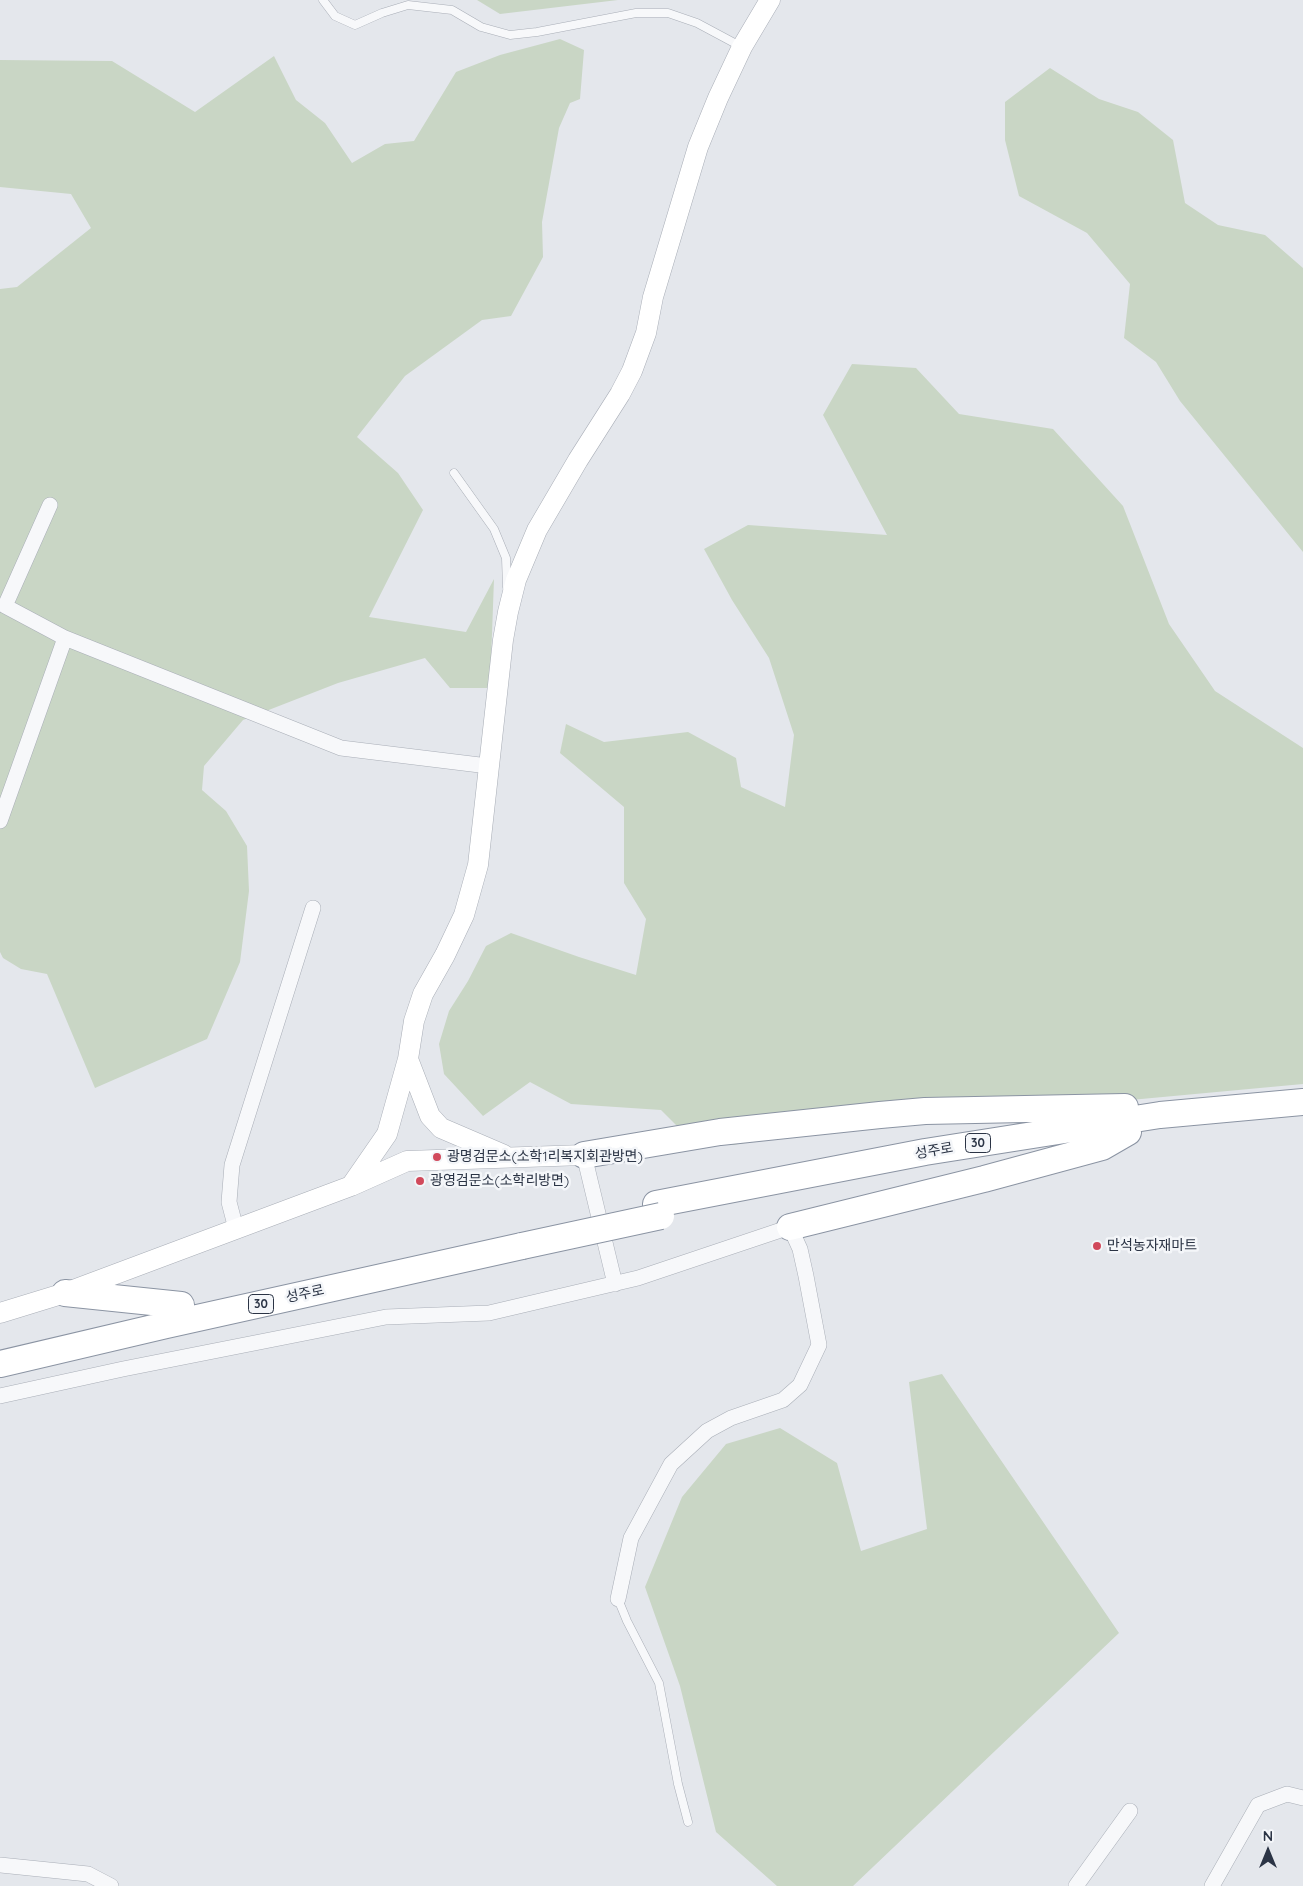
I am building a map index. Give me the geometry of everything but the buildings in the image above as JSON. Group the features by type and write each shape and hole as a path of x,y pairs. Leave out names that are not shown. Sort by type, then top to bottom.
{"highway":[{"name":"성주로","path":"658,1210 926,1152 1160,1115 1303,1102"},
{"path":"584,1155 668,1140 780,1125 926,1111 1130,1107 1160,1115"},
{"name":"성주로","path":"658,1210 767,1193 994,1151 1128,1132 1303,1114"},
{"path":"790,1227 1102,1148 1128,1132"},
{"name":"30","path":"520,1240 658,1210"},
{"name":"성주로","path":"0,1347 181,1305 520,1240"},
{"name":"성주로","path":"0,1364 520,1240"},
{"path":"65,1293 181,1305"}],"street":[{"path":"351,1186 387,1134 408,1059 410,1042 423,994 464,916 478,865 488,766 508,612 516,580 537,530 632,371 646,333 654,297 698,147 742,47 770,0"},
{"path":"50,505 5,606 65,638 342,748 488,766"},
{"path":"0,821 65,638"},
{"path":"236,1229 229,1202 232,1165 313,908"},
{"path":"408,1059 430,1116 441,1128 509,1157"},
{"path":"0,1313 65,1293 351,1186 407,1161 584,1155 615,1284"},
{"path":"0,1396 123,1369 386,1317 489,1312 615,1284 790,1227 800,1249 819,1345 800,1386 783,1400 731,1418 707,1431 671,1464 631,1538 618,1599"},
{"path":"1212,1886 1258,1805 1287,1794 1303,1798"},
{"path":"1076,1886 1130,1811"},
{"path":"0,1865 88,1874 111,1886"}],"lane":[{"path":"323,0 334,16 355,25 382,12 408,5 452,10 481,26 510,35 538,32 636,13 668,12 697,23 742,47"},
{"path":"454,473 494,529 506,558 508,612"},
{"path":"618,1599 659,1684 678,1784 688,1822"}],"green space":[{"path":"477,0 618,0 500,14"},
{"path":"560,39 584,50 580,99 570,103 559,128 542,222 543,257 511,316 482,320 405,376 357,437 398,473 423,510 369,617 466,632 494,579 490,688 450,688 425,658 338,683 243,720 204,766 202,790 226,811 247,846 249,891 240,962 207,1039 95,1088 47,974 21,969 3,958 0,952 0,289 17,287 91,228 71,194 0,187 0,60 112,61 195,112 274,56 296,100 325,123 352,163 385,144 414,141 456,72 500,55"},
{"path":"1050,68 1099,99 1138,112 1173,140 1185,203 1218,225 1265,235 1303,268 1303,552 1180,401 1156,362 1124,338 1130,284 1087,233 1019,196 1005,140 1005,102"},
{"path":"852,364 916,368 959,414 1053,429 1123,506 1169,624 1215,691 1303,748 1303,1084 1001,1112 877,1121 733,1145 684,1133 661,1110 571,1104 530,1082 483,1116 444,1074 439,1044 449,1011 468,981 486,946 511,933 636,975 646,919 624,883 624,807 560,753 566,724 604,742 688,732 736,758 741,787 785,807 794,735 769,658 732,600 704,549 748,525 887,535 823,415"},
{"path":"942,1374 1119,1633 853,1886 777,1886 716,1832 680,1686 645,1587 682,1497 726,1444 780,1428 837,1463 861,1551 927,1529 909,1382"}],"place":[{"name":"광명검문소(소학1리복지회관방면)","path":"437,1157"},
{"name":"광영검문소(소학리방면)","path":"420,1181"},
{"name":"만석농자재마트","path":"1097,1246"}]}
